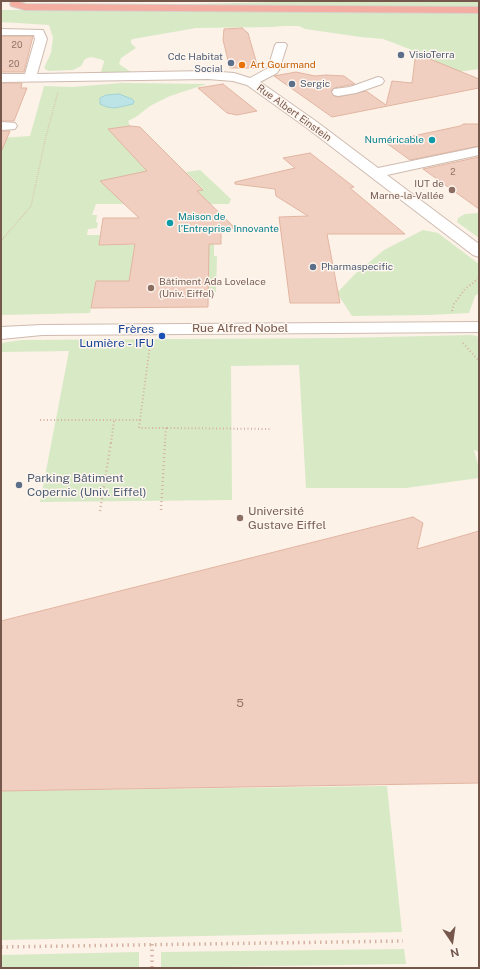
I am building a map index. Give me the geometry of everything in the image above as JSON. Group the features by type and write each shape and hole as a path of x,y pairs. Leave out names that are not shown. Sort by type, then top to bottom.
{"highway":[{"path":"126,1 11,4 25,7 479,10"}],"street":[{"path":"1,32 39,32 41,40 30,78"},
{"path":"251,82 272,70 281,45"},
{"name":"Rue Albert Einstein","path":"1,78 208,75 234,77 251,82 312,125 479,252"},
{"path":"338,92 352,90 378,81"},
{"path":"376,173 479,151"},
{"name":"Rue Alfred Nobel","path":"1,333 42,330 479,327"}],"path":[{"path":"1,241 31,206 46,136 62,78"},
{"path":"452,313 454,304 459,295 465,288 479,278"},
{"path":"152,329 139,428 272,429"},
{"path":"459,339 479,361"},
{"path":"40,420 140,420"},
{"path":"100,511 114,420"},
{"path":"161,510 166,428"},
{"path":"1,947 403,941"},
{"path":"152,944 152,968"}],"green space":[{"path":"323,1 479,1 479,8 148,5"},
{"path":"1,10 479,12 479,69 428,76 432,61 429,57 383,39 305,29 299,26 284,26 196,28 133,39 131,40 131,43 136,48 121,58 119,64 131,72 129,73 101,72 104,62 103,60 91,57 85,59 81,66 73,70 48,71 44,68 51,53 53,38 49,25 1,22"},
{"path":"122,83 207,84 170,96 150,106 136,117 128,121 130,126 118,129 199,194 197,191 203,189 186,172 200,170 231,199 229,204 96,204 92,215 97,215 97,228 88,229 87,235 100,235 99,245 214,244 214,256 217,256 216,292 208,292 208,271 129,285 113,281 96,281 90,313 1,315 1,138 30,136 44,86 72,87"},
{"path":"479,213 479,238 457,222 458,218 465,214"},
{"path":"423,230 438,233 479,264 479,293 475,296 469,313 352,316 337,293 355,274 384,250"},
{"path":"472,335 479,337 479,452 474,450 479,468 479,478 406,488 306,488 299,365 231,366 232,500 40,502 69,351 1,352 1,343 22,340 341,338"},
{"path":"387,786 402,932 1,940 1,791"},
{"path":"404,949 406,964 161,968 161,952"},
{"path":"139,952 139,968 1,968 1,955"}],"water":[{"path":"119,94 132,99 134,101 133,104 115,108 100,104 100,98 106,95"}],"building":[{"path":"242,28 248,33 258,68 230,68 223,40 224,29"},
{"path":"1,36 33,36 24,72 1,72"},
{"path":"425,57 479,79 479,88 332,117 274,76 296,72 315,76 344,76 355,84 334,88 331,91 334,96 338,97 366,91 386,105 392,81 412,83 415,59"},
{"path":"1,83 22,83 21,88 27,88 14,121 1,121"},
{"path":"223,84 257,111 237,115 227,113 198,88"},
{"name":"Numéricable","path":"464,124 479,124 479,146 410,160 385,142 460,126"},
{"path":"130,126 140,127 203,190 197,191 235,228 221,229 221,244 209,244 208,307 91,308 96,281 129,281 135,244 99,245 103,218 139,218 100,181 147,171 108,129"},
{"path":"1,131 10,131 2,150 1,150"},
{"path":"310,153 354,187 350,188 405,234 327,234 340,303 290,303 279,217 308,216 276,196 275,189 235,184 235,182 295,168 283,158"},
{"path":"479,157 479,209 423,169"},
{"path":"413,517 423,523 417,549 479,531 479,783 1,791 1,621"}],"place":[{"name":"VisioTerra","path":"401,55"},
{"name":"Cdc Habitat Social","path":"231,63"},
{"name":"Art Gourmand","path":"242,65"},
{"name":"Sergic","path":"292,84"},
{"name":"Numéricable","path":"432,140"},
{"name":"IUT de Marne-la-Vallée","path":"452,190"},
{"name":"Maison de l’Entreprise Innovante","path":"170,223"},
{"name":"Pharmaspecific","path":"313,267"},
{"name":"Bâtiment Ada Lovelace (Univ. Eiffel)","path":"151,288"},
{"name":"Frères Lumière - IFU","path":"162,336"},
{"name":"Parking Bâtiment Copernic (Univ. Eiffel)","path":"19,485"},
{"name":"Université Gustave Eiffel","path":"240,518"}]}
